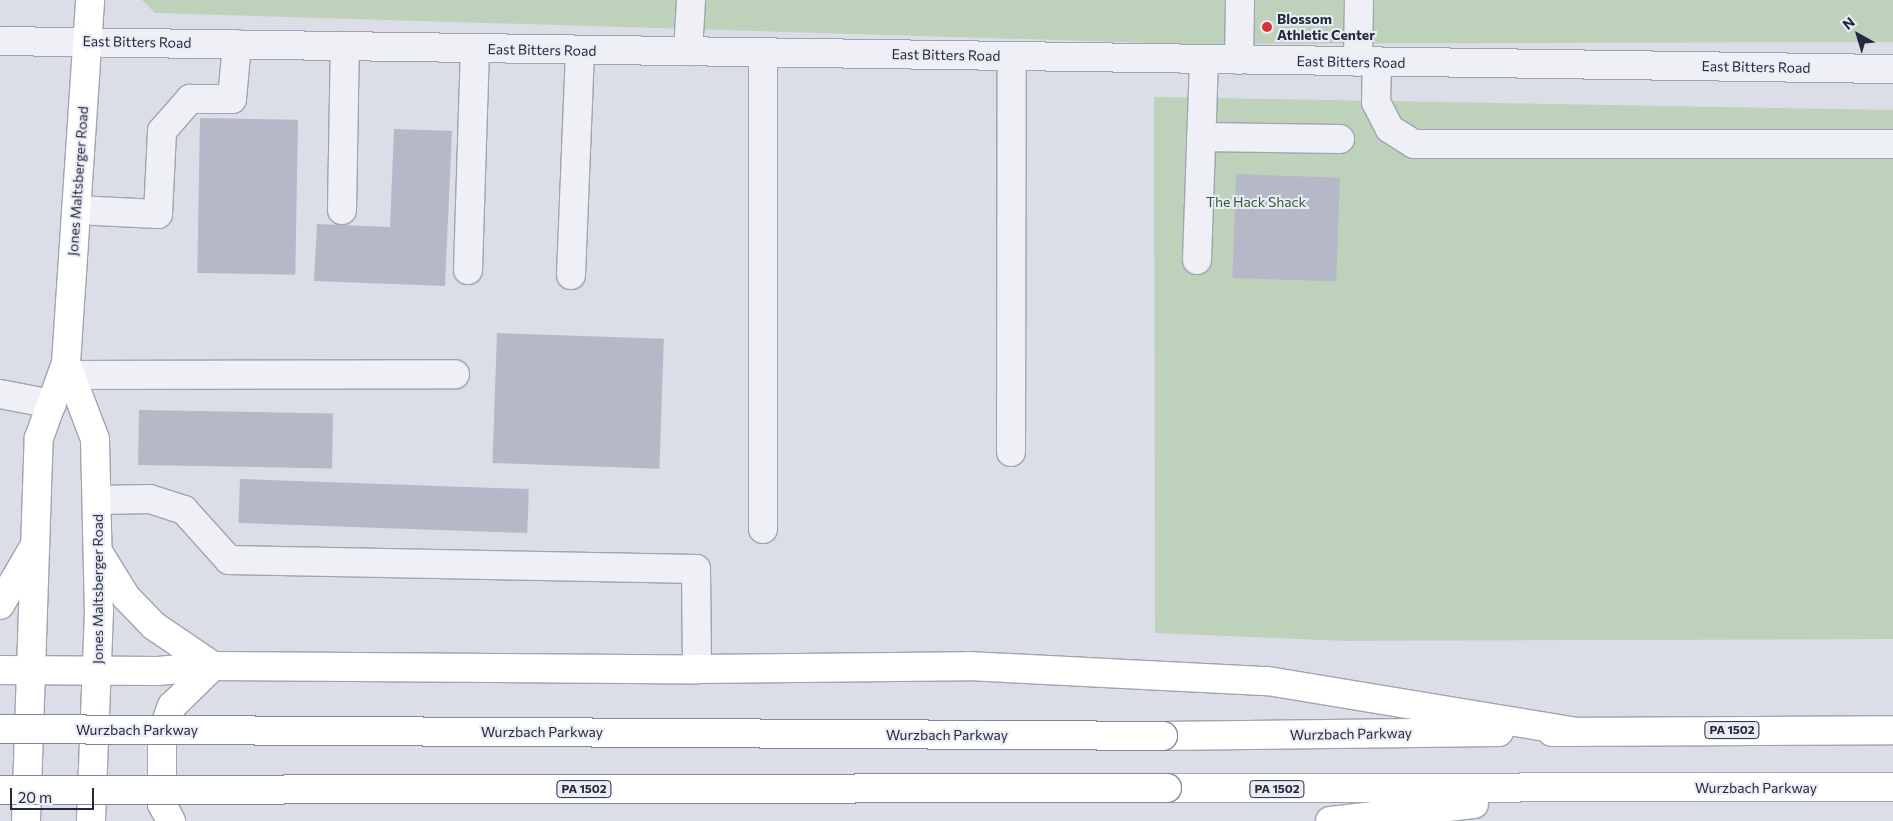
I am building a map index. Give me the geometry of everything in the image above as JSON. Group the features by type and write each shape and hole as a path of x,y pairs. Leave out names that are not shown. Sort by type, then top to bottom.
{"main road":[{"name":"Jones Maltsberger Road","path":"26,821 29,671 39,438 52,404 69,369 76,210 90,0"},
{"name":"Jones Maltsberger Road","path":"69,369 96,439 100,555 98,671 90,821"},
{"path":"0,604 36,542"},
{"path":"100,555 126,597 154,626 213,666"},
{"path":"170,821 162,804 162,733 172,706 213,666"},
{"path":"0,670 158,671 213,666 696,669 968,666 1268,681 1571,731"},
{"name":"Wurzbach Parkway","path":"0,729 1163,736 1571,731 1893,730"},
{"name":"Wurzbach Parkway","path":"0,790 1580,789 1893,787"},
{"path":"1330,821 1580,789"}],"street":[{"path":"688,51 691,0"},
{"path":"1239,60 1240,0"},
{"path":"1358,0 1376,102 1390,129 1414,144 1893,144"},
{"name":"East Bitters Road","path":"0,41 1893,69"},
{"path":"76,210 158,214 162,132 190,99 232,99 236,44"},
{"path":"342,210 345,46"},
{"path":"468,270 475,48"},
{"path":"571,275 580,50"},
{"path":"763,52 763,529"},
{"path":"1011,452 1012,56"},
{"path":"1197,260 1204,59"},
{"path":"1201,137 1340,139"},
{"path":"69,369 455,374"},
{"path":"0,394 52,404"},
{"path":"98,500 150,499 184,510 229,560 696,569 696,669"}],"green space":[{"name":"Blossom Athletic Center","path":"142,0 1893,0 1893,42 1187,44 155,13"},
{"name":"The Hack Shack","path":"1154,97 1893,110 1893,639 1344,641 1155,633"}],"building":[{"path":"200,118 298,120 295,275 197,273"},
{"path":"394,129 452,131 445,286 314,281 317,224 390,227"},
{"path":"1236,174 1340,178 1336,282 1232,278"},
{"path":"497,333 664,339 659,469 492,463"},
{"path":"139,410 333,413 332,468 138,465"},
{"path":"240,479 529,489 527,533 238,523"}],"place":[{"name":"Blossom Athletic Center","path":"1267,27"}]}
